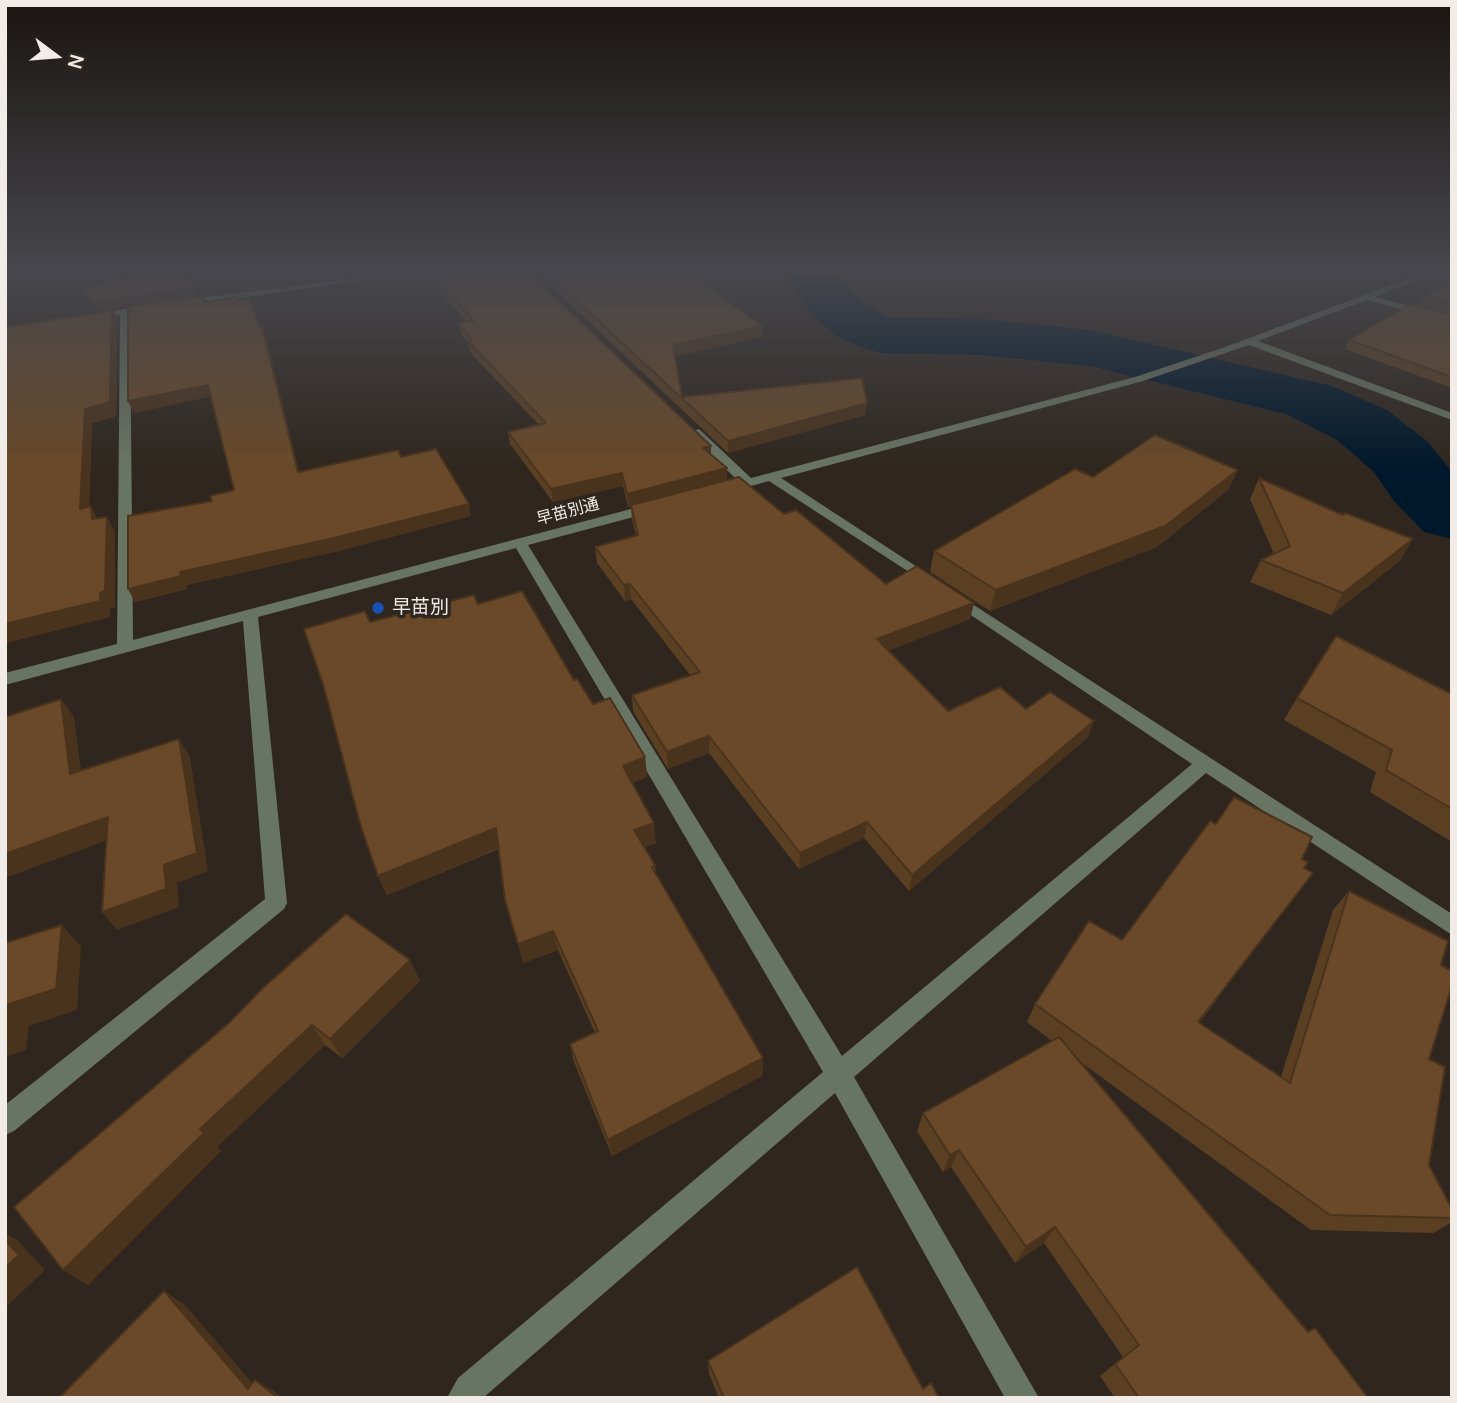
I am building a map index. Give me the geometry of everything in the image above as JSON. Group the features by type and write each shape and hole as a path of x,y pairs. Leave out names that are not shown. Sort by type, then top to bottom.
{"street":[{"path":"124,648 125,339"},
{"path":"708,493 1139,379 1252,339"},
{"path":"1248,341 1452,417"},
{"path":"689,426 748,483"},
{"path":"771,477 1452,926"},
{"name":"早苗別通","path":"5,679 667,504"},
{"path":"520,543 839,1075 1023,1398"},
{"path":"5,1122 276,903 250,615"},
{"path":"463,1398 469,1389 1205,763"}],"building":[{"path":"5,339 111,339 110,402 85,409 80,509 91,506 92,519 107,517 105,591 100,593 100,601 5,624"},
{"path":"128,339 265,339 298,472 398,450 401,457 436,449 469,504 334,538 180,572 181,576 128,589 128,516 212,501 210,496 234,490 208,385 128,401"},
{"path":"600,339 711,446 703,448 727,468 627,494 622,473 551,489 508,432 546,423 468,341"},
{"path":"619,339 699,339 673,345 682,397 862,378 867,403 728,441"},
{"path":"1452,339 1452,377 1349,340"},
{"path":"1155,435 1238,470 1165,526 996,590 934,551 1075,469 1093,477"},
{"path":"739,477 784,514 796,510 886,584 917,566 974,603 877,639 948,711 1000,687 1026,709 1050,692 1094,721 912,875 867,822 800,853 709,736 667,752 632,695 700,672 630,584 624,585 595,547 638,535 631,505"},
{"path":"1259,478 1343,515 1345,513 1413,539 1343,593 1261,560 1290,546"},
{"path":"522,591 574,680 577,679 593,704 610,698 645,757 623,766 654,823 634,830 655,865 652,867 763,1058 608,1140 570,1044 598,1031 553,931 518,944 505,900 496,828 378,876 361,827 323,684 304,629 365,611 370,622 474,595 478,604"},
{"path":"1336,636 1452,694 1452,809 1386,770 1392,750 1297,698"},
{"path":"61,699 70,774 179,739 197,853 164,865 166,889 102,912 108,817 5,854 5,717"},
{"path":"1234,797 1312,837 1302,859 1308,862 1304,868 1313,873 1198,1022 1290,1083 1349,891 1448,941 1441,965 1452,971 1452,986 1429,1059 1445,1067 1429,1165 1452,1209 1452,1218 1330,1215 1035,1004 1089,921 1122,940 1210,821 1216,824"},
{"path":"346,914 410,960 330,1039 312,1025 200,1129 204,1133 63,1270 14,1207 229,1023 264,987"},
{"path":"62,925 56,989 6,1005 5,1012 5,943"},
{"path":"1059,1037 1308,1332 1315,1328 1368,1398 1139,1398 1115,1364 1139,1345 1055,1227 1026,1247 959,1150 950,1155 923,1113"},
{"path":"5,1240 19,1255 5,1268"},
{"path":"857,1267 923,1389 931,1383 939,1398 724,1398 708,1361"},
{"path":"164,1291 248,1389 255,1380 278,1398 59,1398"}],"waterway":[{"path":"1005,339 1090,348 1309,400 1362,425 1402,458 1421,485 1452,515"}],"place":[{"name":"早苗別","path":"378,608"}]}
